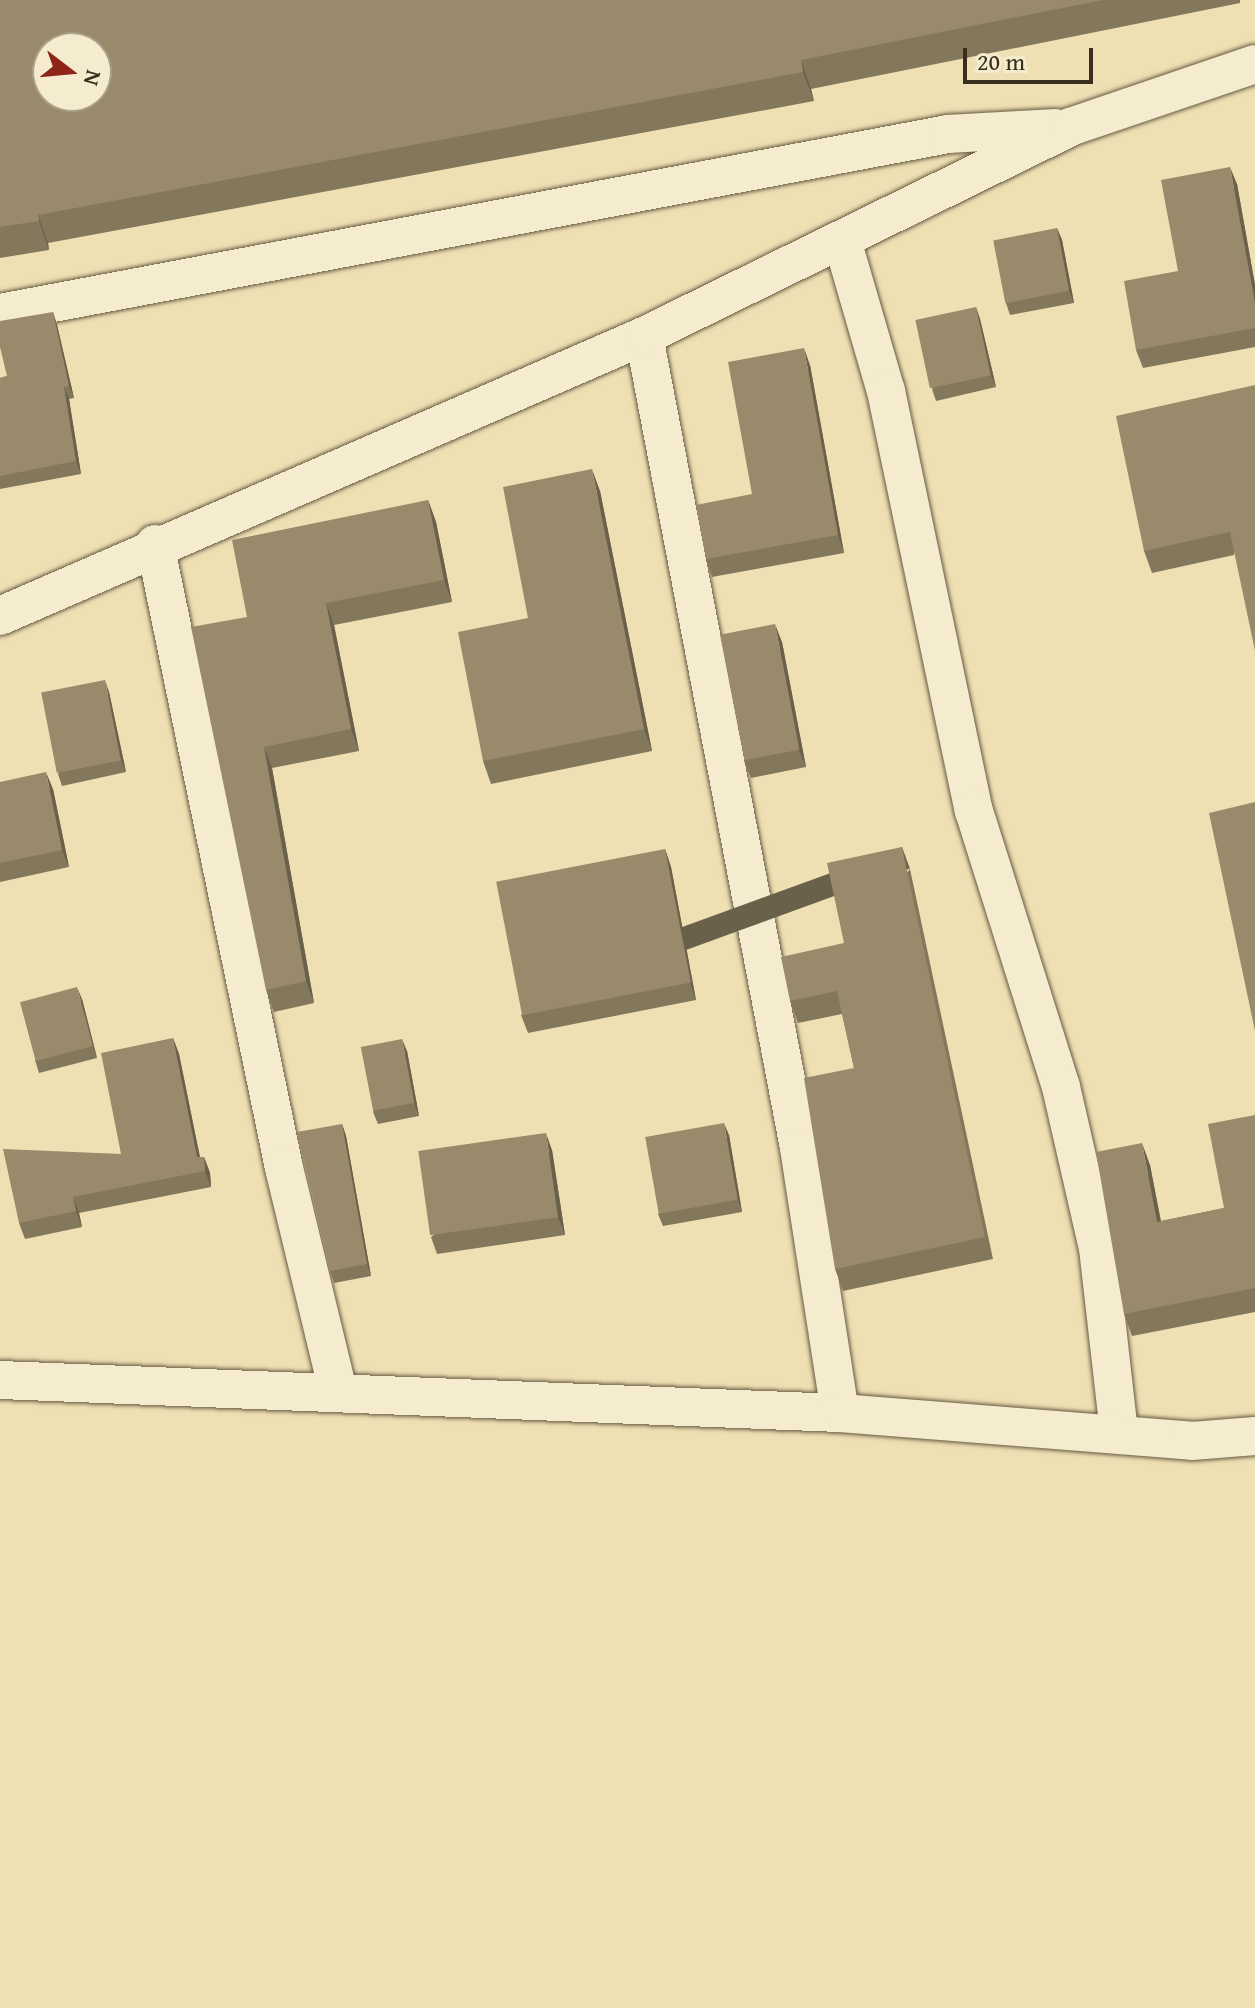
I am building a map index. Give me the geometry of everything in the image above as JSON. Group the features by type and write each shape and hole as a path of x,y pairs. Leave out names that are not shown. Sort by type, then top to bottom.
{"street":[{"path":"0,616 155,544 644,336 1070,127 1255,64"},
{"path":"0,313 948,134 1070,127"},
{"path":"842,240 886,391 974,811 1068,1116 1098,1248 1119,1432"},
{"path":"644,336 799,1148 840,1413"},
{"path":"155,544 284,1168 338,1391"},
{"path":"0,1380 840,1413 1119,1432 1192,1441 1255,1436"}],"building":[{"path":"0,0 1103,0 801,60 803,72 38,215 39,221 0,227"},
{"path":"1230,167 1255,303 1255,328 1136,350 1124,281 1178,271 1161,180"},
{"path":"1057,228 1069,291 1005,303 993,240"},
{"path":"976,307 991,375 930,388 915,320"},
{"path":"53,312 69,386 64,387 76,461 0,476 0,378 7,376 0,347 0,321"},
{"path":"804,348 838,535 706,559 696,505 752,494 728,362"},
{"path":"1255,385 1255,651 1230,532 1144,551 1116,416"},
{"path":"592,469 644,729 483,761 458,632 528,618 503,487"},
{"path":"428,500 444,580 326,603 351,729 264,747 306,981 266,990 191,627 247,617 232,540"},
{"path":"775,624 799,750 744,760 720,635"},
{"path":"105,680 121,760 57,773 41,692"},
{"path":"46,772 62,850 0,863 0,782"},
{"path":"1255,802 1255,1031 1209,813"},
{"path":"902,847 985,1237 835,1269 804,1078 854,1068 837,991 790,1001 781,957 844,943 827,863"},
{"path":"665,849 691,983 522,1015 496,882"},
{"path":"77,987 93,1046 36,1061 20,1002"},
{"path":"173,1038 197,1157 204,1157 205,1171 73,1197 76,1211 19,1223 3,1149 121,1154 101,1053"},
{"path":"402,1039 414,1103 373,1111 361,1047"},
{"path":"1255,1115 1255,1288 1124,1314 1096,1152 1142,1143 1157,1222 1224,1208 1208,1124"},
{"path":"724,1123 738,1200 659,1214 645,1137"},
{"path":"342,1124 367,1264 330,1271 297,1132"},
{"path":"546,1133 558,1217 430,1235 418,1151"}]}
